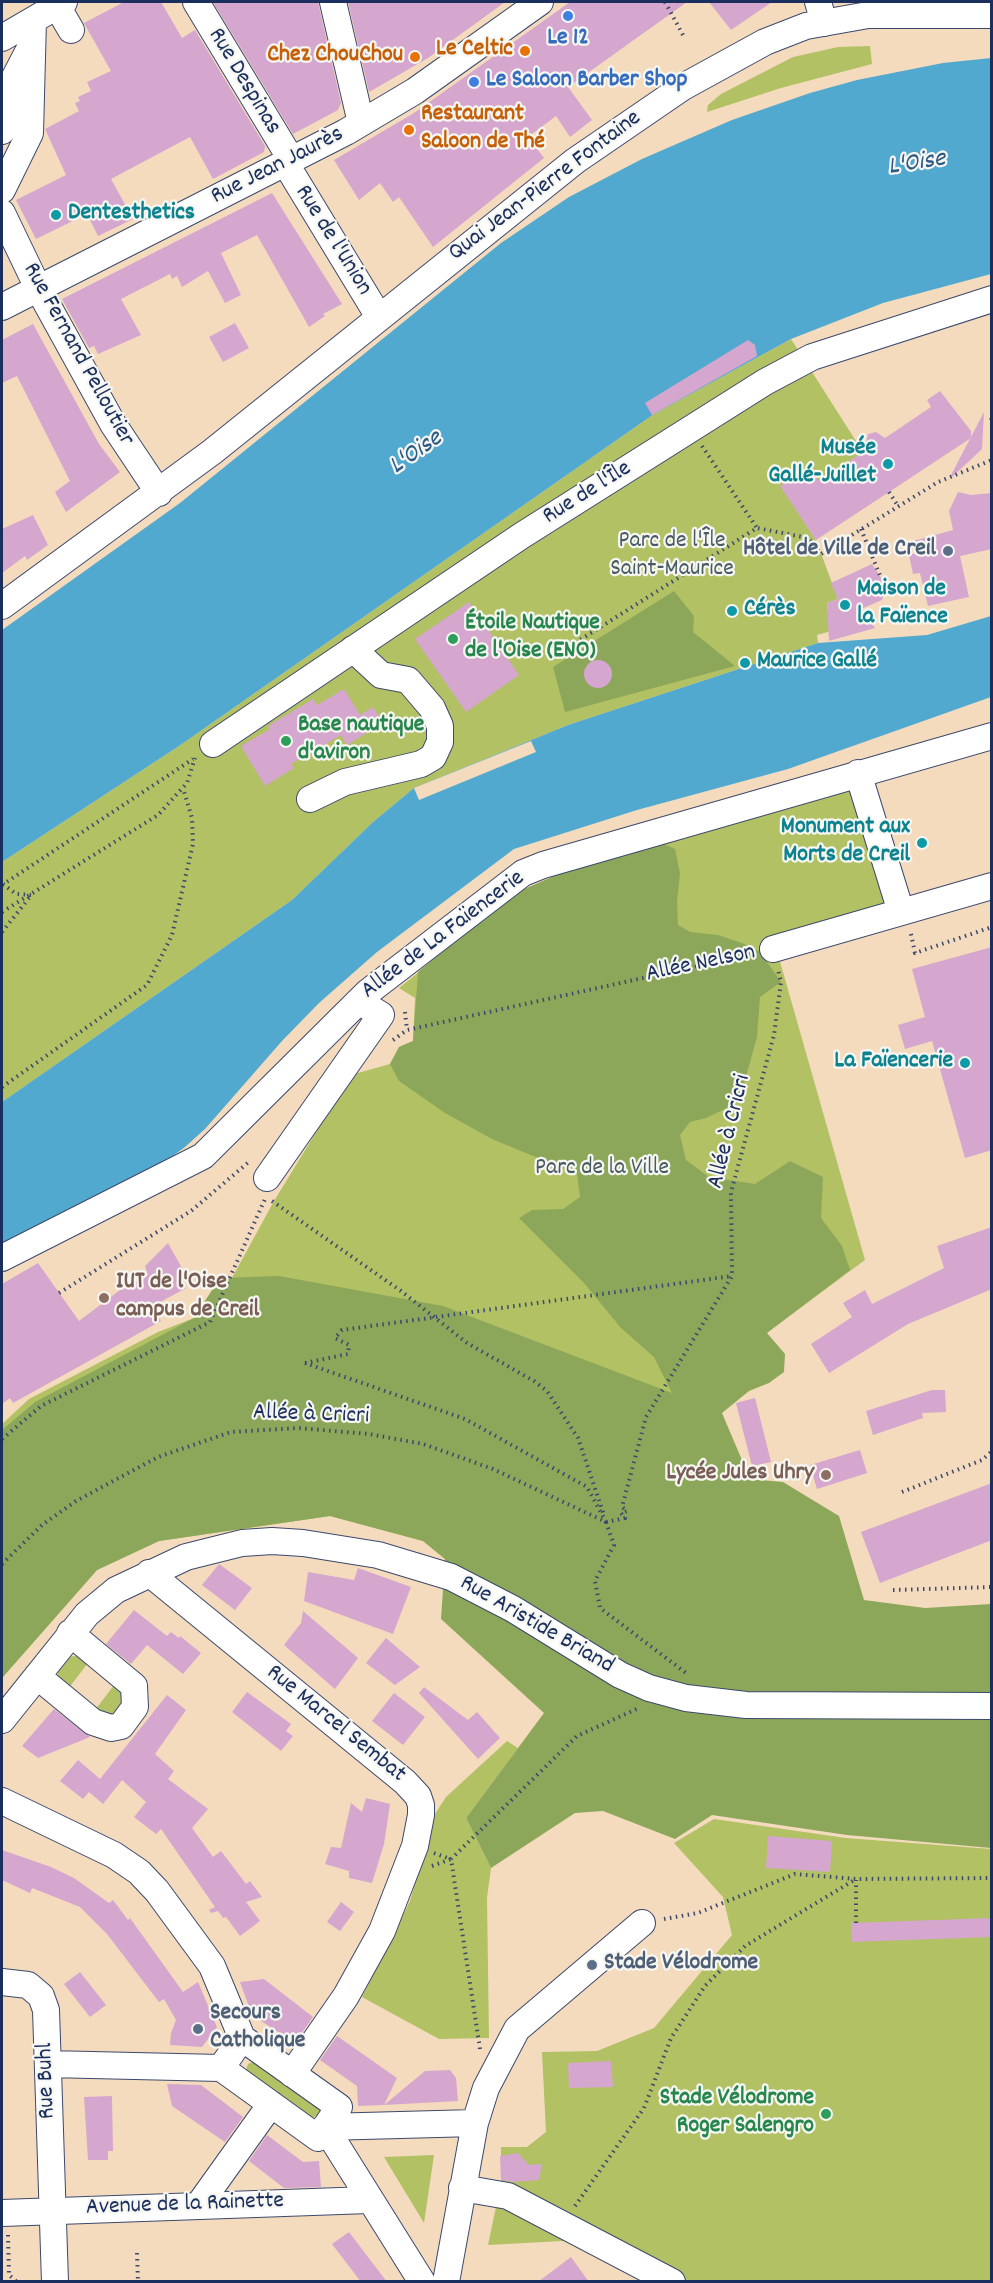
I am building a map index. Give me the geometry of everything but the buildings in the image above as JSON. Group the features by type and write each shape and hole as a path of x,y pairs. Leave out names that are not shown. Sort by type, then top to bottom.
{"street":[{"name":"Rue Despinas","path":"196,2 289,163"},
{"path":"333,2 361,123"},
{"name":"Rue Jean Jaurès","path":"2,306 289,163 361,123 415,91 540,2"},
{"path":"821,12 842,10 847,2"},
{"path":"2,75 16,37 60,4 71,30"},
{"name":"Quai Jean-Pierre Fontaine","path":"2,606 159,493 575,161 646,111 733,58 765,42 806,26 821,12 868,15 992,15"},
{"path":"2,190 28,139 31,109 31,79 16,37"},
{"path":"2,102 16,37"},
{"path":"2,131 31,79"},
{"path":"2,164 31,109"},
{"name":"Rue de l'Union","path":"289,163 379,317"},
{"name":"Rue Fernand Pelloutier","path":"2,213 38,288 113,424 159,493"},
{"name":"Rue de l'Île","path":"203,751 521,536 799,363 879,334 992,299"},
{"path":"310,799 345,782 421,764 433,757 440,742 440,726 432,708 408,680 381,675 353,649"},
{"name":"Allée de La Faïencerie","path":"2,1258 203,1156 224,1138 359,1000 513,880 533,869 992,736"},
{"path":"858,773 901,912"},
{"name":"Allée Nelson","path":"773,949 992,886"},
{"path":"262,1177 381,1015 359,1000"},
{"name":"Rue Aristide Briand","path":"2,1720 70,1633 106,1597 149,1573 215,1549 242,1543 272,1541 339,1548 396,1559 432,1569 495,1598 620,1675 670,1694 701,1701 746,1705 992,1706"},
{"name":"Rue Marcel Sembat","path":"149,1573 405,1782 418,1796 421,1805 422,1815 415,1846 382,1931 346,1996 292,2074"},
{"path":"37,1676 93,1722 102,1726 121,1726 135,1707 134,1686 70,1633"},
{"path":"2,1801 114,1855 139,1872 157,1891 212,1966 242,2038 339,2107 318,2138 220,2068 48,2064"},
{"path":"446,2282 475,2123 486,2088 518,2029 642,1923"},
{"name":"Rue Buhl","path":"2,1982 28,1985 41,1996 46,2010 55,2282"},
{"path":"220,2068 242,2038"},
{"path":"198,2206 271,2104"},
{"path":"325,2127 475,2123"},
{"path":"325,2127 422,2282"},
{"path":"462,2188 508,2196 672,2282"},
{"name":"Avenue de la Rainette","path":"5,2221 52,2211 369,2200"}],"path":[{"path":"665,2 683,35"},
{"path":"991,417 992,423"},
{"path":"698,441 757,528 783,535 808,538 821,555 938,482 992,460"},
{"path":"890,492 898,506"},
{"path":"550,659 757,528"},
{"path":"861,529 881,578"},
{"path":"32,895 16,894 2,884 203,751"},
{"path":"2,912 158,814 188,783"},
{"path":"2,1087 147,985 172,934 193,844 192,818 183,788"},
{"path":"2,932 32,895"},
{"path":"915,953 992,927"},
{"name":"Allée Nelson","path":"407,1030 773,949"},
{"name":"Allée à Cricri","path":"606,1522 587,1487 465,1419 304,1364 348,1354 349,1345 335,1338 342,1330 732,1276 731,1192 774,1035 781,982 773,949"},
{"path":"59,1293 191,1211 262,1177"},
{"path":"2,1439 41,1406 210,1322 262,1177"},
{"path":"262,1177 467,1344 534,1381 547,1391 578,1438 594,1477 614,1545 595,1581 600,1608 691,1678"},
{"path":"606,1522 625,1518 621,1513 627,1511 622,1507 646,1417 732,1276"},
{"name":"Allée à Cricri","path":"2,1564 42,1525 76,1501 158,1457 231,1432 298,1428 369,1434 423,1444 493,1469 606,1522"},
{"path":"902,1492 982,1460 992,1451"},
{"path":"893,1590 992,1587"},
{"path":"481,2054 451,1859 577,1736 670,1694"},
{"path":"642,1923 698,1913 795,1874 856,1879 992,1878"},
{"path":"856,1879 856,1923"},
{"path":"562,2224 644,2108 670,2038 705,1986 746,1947 856,1879"},
{"path":"5,2221 9,2275 17,2282"},
{"path":"137,2253 138,2282"}],"green space":[{"path":"870,46 872,64 781,88 707,112 708,105 721,94 793,57 838,47"},
{"name":"Parc de l'Île Saint-Maurice","path":"791,339 863,452 819,482 803,479 799,474 781,486 816,540 838,599 827,603 827,609 849,626 817,635 818,643 568,725 414,788 373,822 292,900 2,1102 2,862 179,746 654,414"},
{"path":"674,591 694,616 693,632 735,666 565,712 553,667"},
{"name":"Parc de la Ville","path":"852,789 888,906 773,937 865,1260 668,1406 445,1559 423,1541 330,1516 159,1541 97,1570 2,1678 2,1424 29,1399 158,1332 194,1318 220,1278 232,1278 274,1201 351,1075 390,1064 399,1047 413,1041 415,998 399,988 520,891 579,865"},
{"name":"Parc de la Ville","path":"655,840 675,849 680,873 677,902 678,925 690,932 718,935 760,952 781,982 760,997 757,1037 739,1102 706,1118 690,1122 680,1135 686,1160 709,1177 755,1184 790,1161 823,1177 821,1218 842,1246 850,1270 767,1333 785,1354 784,1372 769,1383 749,1391 722,1413 750,1479 783,1482 839,1516 864,1600 925,1608 991,1604 991,1848 847,1835 712,1815 675,1839 603,1811 575,1813 491,1868 466,1818 544,1713 441,1619 445,1559 423,1541 330,1516 159,1541 97,1570 2,1678 2,1430 35,1402 194,1318 220,1278 279,1276 443,1306 672,1393 654,1357 621,1328 584,1283 519,1218 532,1210 563,1209 580,1197 577,1174 492,1139 445,1113 399,1081 390,1064 399,1047 413,1041 418,972 520,891 580,865"},
{"path":"82,1655 91,1659 65,1693 58,1682 58,1668 67,1657"},
{"path":"118,1680 128,1700 115,1718 92,1714"},
{"path":"507,1741 518,1748 466,1818 491,1868 487,1898 489,2038 439,2039 362,1997 410,1901 435,1814 446,1797"},
{"path":"714,1819 846,1838 991,1849 991,2281 658,2281 580,2240 488,2245 501,2183 501,2147 527,2147 546,2132 542,2052 597,2051 654,2028 732,1935 723,1897 674,1843"},
{"path":"257,2060 322,2110 320,2115 307,2119 248,2077 246,2070 248,2064"},
{"path":"434,2155 424,2223 384,2157"}],"water":[{"name":"L'Oise","path":"991,58 991,274 883,303 791,339 654,414 179,746 2,862 2,630 180,503 501,243 569,197 642,159 732,120 810,93 857,80 943,63"},
{"path":"991,616 991,697 788,769 637,810 514,849 377,952 319,1003 282,1041 205,1129 185,1147 155,1169 2,1247 2,1102 292,900 373,822 414,788 568,725 818,643 927,635"}],"pier":[{"path":"531,741 536,752 419,800 414,788"}],"place":[{"name":"Le 12","path":"568,16"},
{"name":"Le Celtic","path":"525,51"},
{"name":"Chez ChouChou","path":"415,57"},
{"name":"Le Saloon Barber Shop","path":"474,82"},
{"name":"Restaurant Saloon de Thé","path":"409,130"},
{"name":"Dentesthetics","path":"56,215"},
{"name":"Musée Gallé-Juillet","path":"888,464"},
{"name":"Hôtel de Ville de Creil","path":"948,551"},
{"name":"Maison de la Faïence","path":"845,605"},
{"name":"Cérès","path":"732,611"},
{"name":"Étoile Nautique de l'Oise (ENO)","path":"453,639"},
{"name":"Maurice Gallé","path":"745,663"},
{"name":"Base nautique d'aviron","path":"286,741"},
{"name":"Monument aux Morts de Creil","path":"922,843"},
{"name":"La Faïencerie","path":"965,1063"},
{"name":"IUT de l'Oise campus de Creil","path":"104,1298"},
{"name":"Lycée Jules Uhry","path":"826,1475"},
{"name":"Stade Vélodrome","path":"592,1965"},
{"name":"Secours Catholique","path":"198,2029"},
{"name":"Stade Vélodrome Roger Salengro","path":"826,2114"}]}
